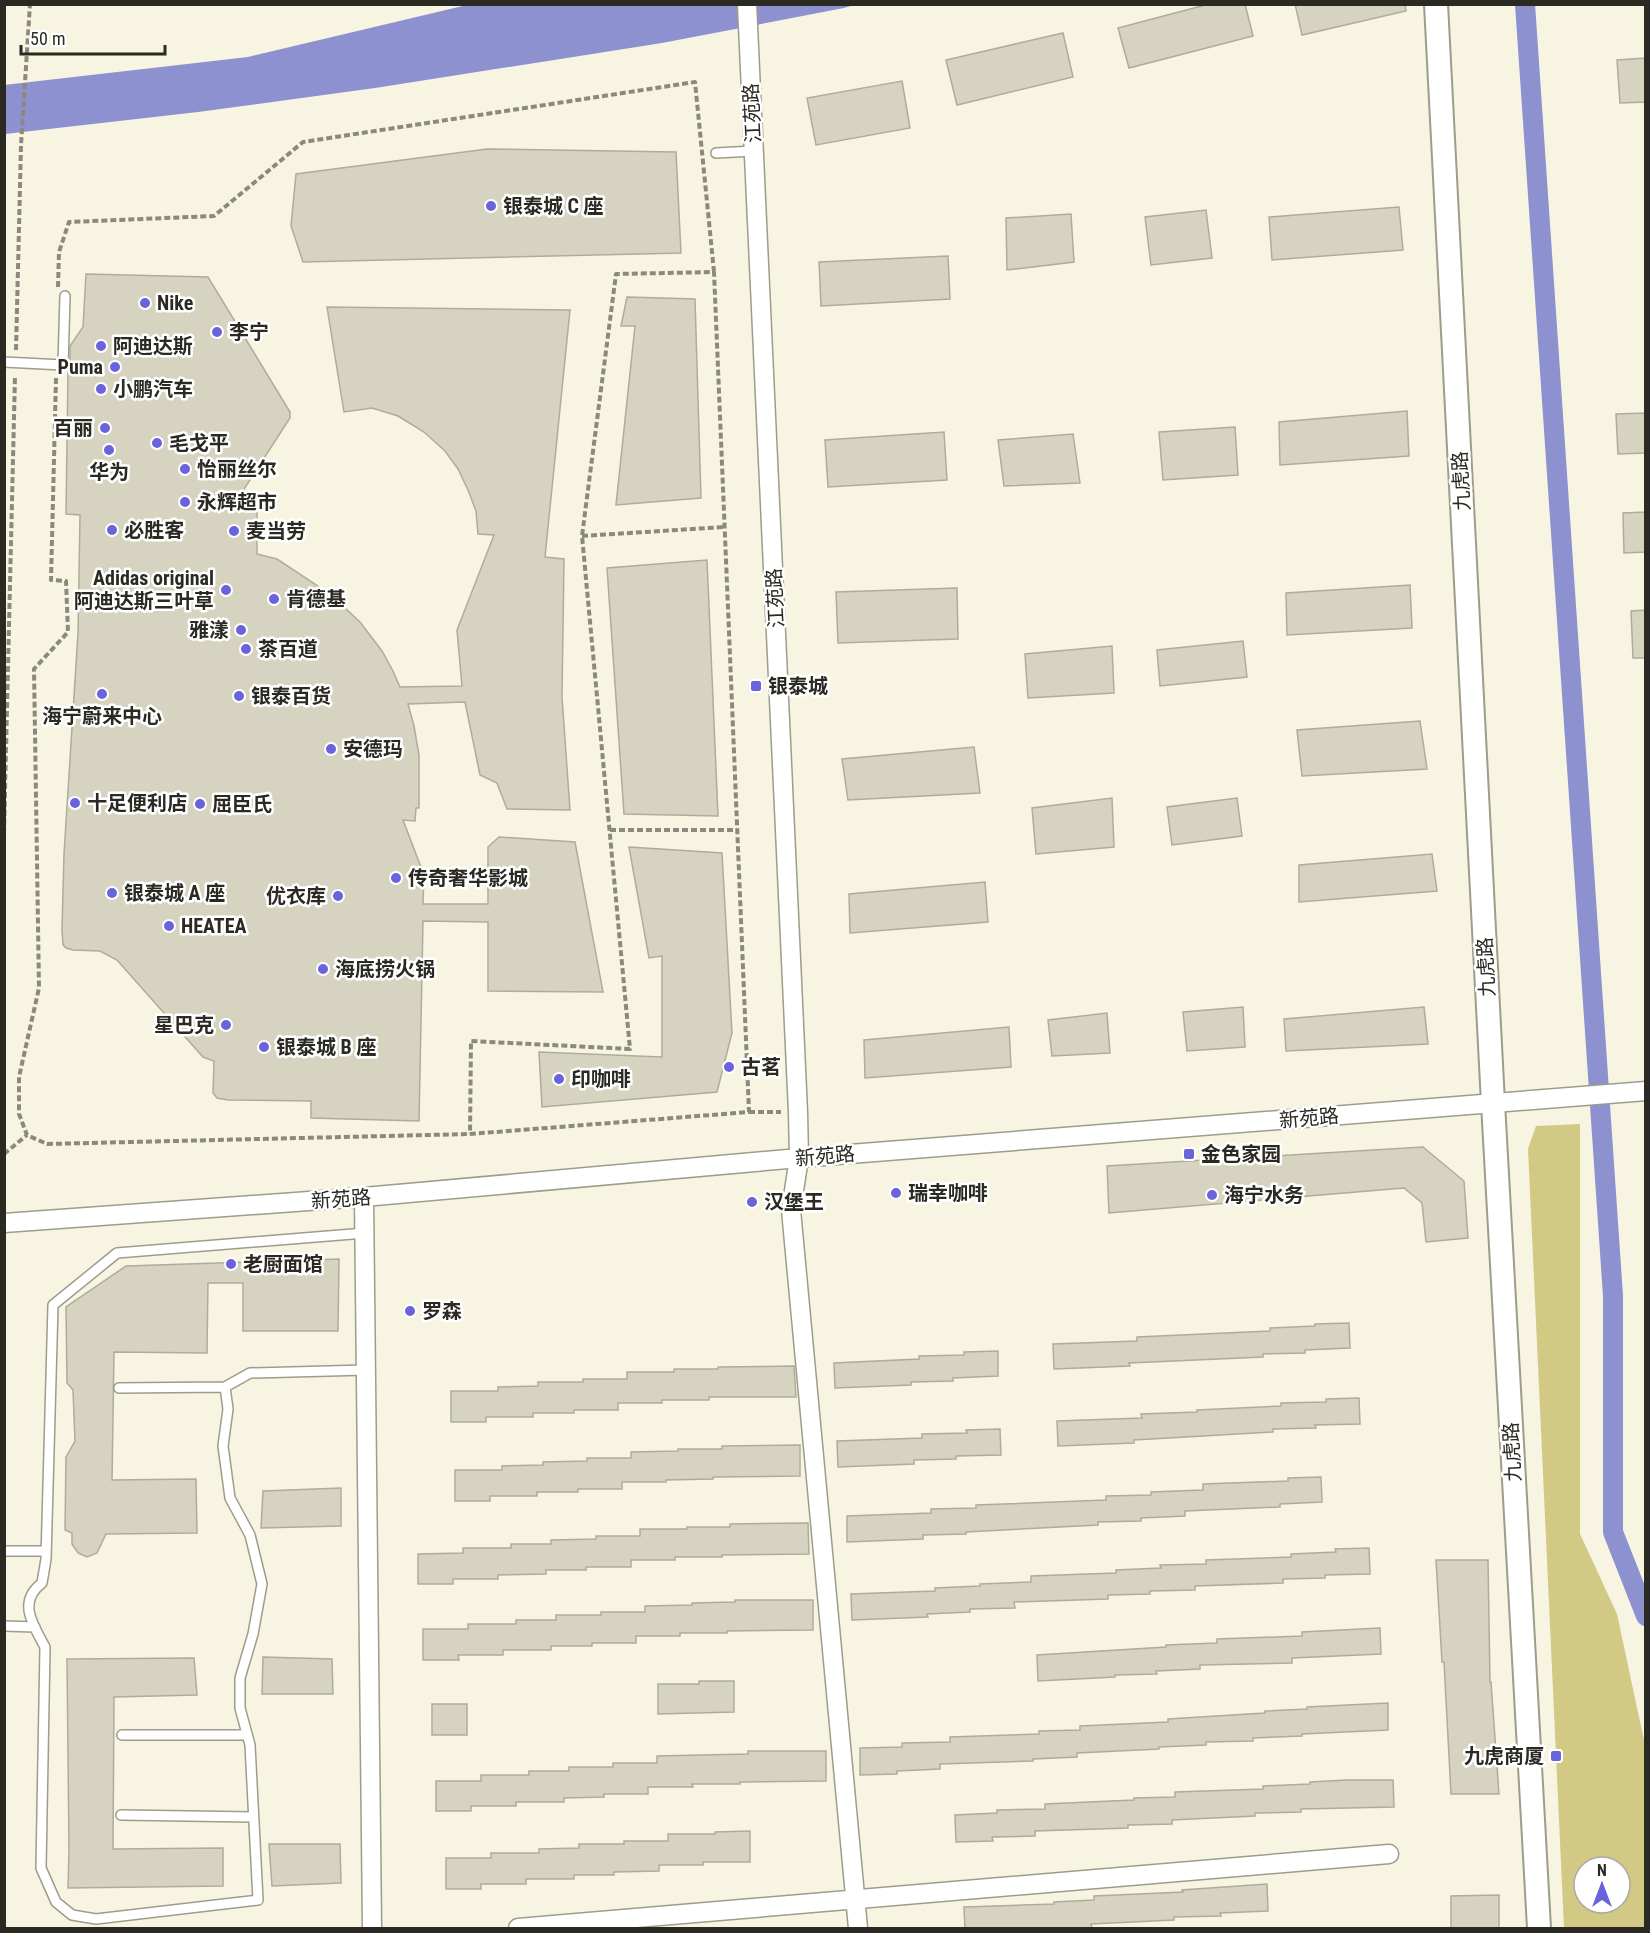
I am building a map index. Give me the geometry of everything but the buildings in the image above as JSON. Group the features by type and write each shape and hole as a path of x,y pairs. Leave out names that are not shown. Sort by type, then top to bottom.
{"street":[{"name":"江苑路","path":"747,4 800,1158 791,1210 858,1929"},
{"name":"九虎路","path":"1436,4 1493,1103 1539,1929"},
{"name":"新苑路","path":"4,1223 364,1197 800,1158 1643,1091"},
{"path":"364,1197 372,1929"},
{"path":"518,1929 1389,1854"}],"lane":[{"path":"716,153 754,152"},
{"path":"4,362 63,365 61,296"},
{"path":"225,1387 228,1409 223,1446 230,1498 250,1535 262,1584 253,1634 240,1678 240,1708 250,1745 258,1900 96,1919 72,1915 56,1902 41,1868 45,1647 30,1620 29,1601 32,1590 42,1583 46,1551 53,1305 117,1253 364,1233"},
{"path":"119,1388 225,1387 250,1373 366,1370"},
{"path":"4,1551 46,1551"},
{"path":"4,1626 35,1627"},
{"path":"122,1735 247,1735"},
{"path":"121,1815 253,1817"}],"path":[{"path":"4,834 21,146 30,4"},
{"path":"61,296 59,252 69,222 214,216 303,142 695,82 714,272 749,1112"},
{"path":"470,1134 471,1041 630,1049 582,536 616,274 714,272"},
{"path":"56,364 51,580 66,581 68,632 34,669 39,987 19,1077 19,1114 27,1135 47,1144 470,1134 749,1112 798,1112"},
{"path":"582,536 724,527"},
{"path":"610,830 737,830"},
{"path":"4,1154 27,1135"}],"shaded area":[{"path":"1580,1124 1580,1534 1617,1614 1645,1745 1645,1928 1564,1928 1528,1149 1536,1126"}],"water":[{"path":"467,5 854,5 662,43 375,88 198,112 5,134 4,85 248,57"}],"waterway":[{"path":"1525,4 1613,1296 1613,1532 1646,1616"}],"place":[{"name":"银泰城 C 座","path":"491,206"},
{"name":"Nike","path":"145,303"},
{"name":"李宁","path":"217,332"},
{"name":"阿迪达斯","path":"101,346"},
{"name":"Puma","path":"115,367"},
{"name":"小鹏汽车","path":"101,389"},
{"name":"百丽","path":"105,428"},
{"name":"毛戈平","path":"157,443"},
{"name":"华为","path":"109,450"},
{"name":"怡丽丝尔","path":"185,469"},
{"name":"永辉超市","path":"185,502"},
{"name":"必胜客","path":"112,530"},
{"name":"麦当劳","path":"234,531"},
{"name":"Adidas original 阿迪达斯三叶草","path":"226,590"},
{"name":"肯德基","path":"274,599"},
{"name":"雅漾","path":"241,630"},
{"name":"茶百道","path":"246,649"},
{"name":"银泰城","path":"756,686"},
{"name":"海宁蔚来中心","path":"102,694"},
{"name":"银泰百货","path":"239,696"},
{"name":"安德玛","path":"331,749"},
{"name":"十足便利店","path":"75,803"},
{"name":"屈臣氏","path":"200,804"},
{"name":"传奇奢华影城","path":"396,878"},
{"name":"银泰城 A 座","path":"112,893"},
{"name":"优衣库","path":"338,896"},
{"name":"HEATEA","path":"169,926"},
{"name":"海底捞火锅","path":"323,969"},
{"name":"星巴克","path":"226,1025"},
{"name":"银泰城 B 座","path":"264,1047"},
{"name":"古茗","path":"729,1067"},
{"name":"印咖啡","path":"559,1079"},
{"name":"金色家园","path":"1189,1154"},
{"name":"瑞幸咖啡","path":"896,1193"},
{"name":"海宁水务","path":"1212,1195"},
{"name":"汉堡王","path":"752,1202"},
{"name":"老厨面馆","path":"231,1264"},
{"name":"罗森","path":"410,1311"},
{"name":"九虎商厦","path":"1556,1756"}]}
